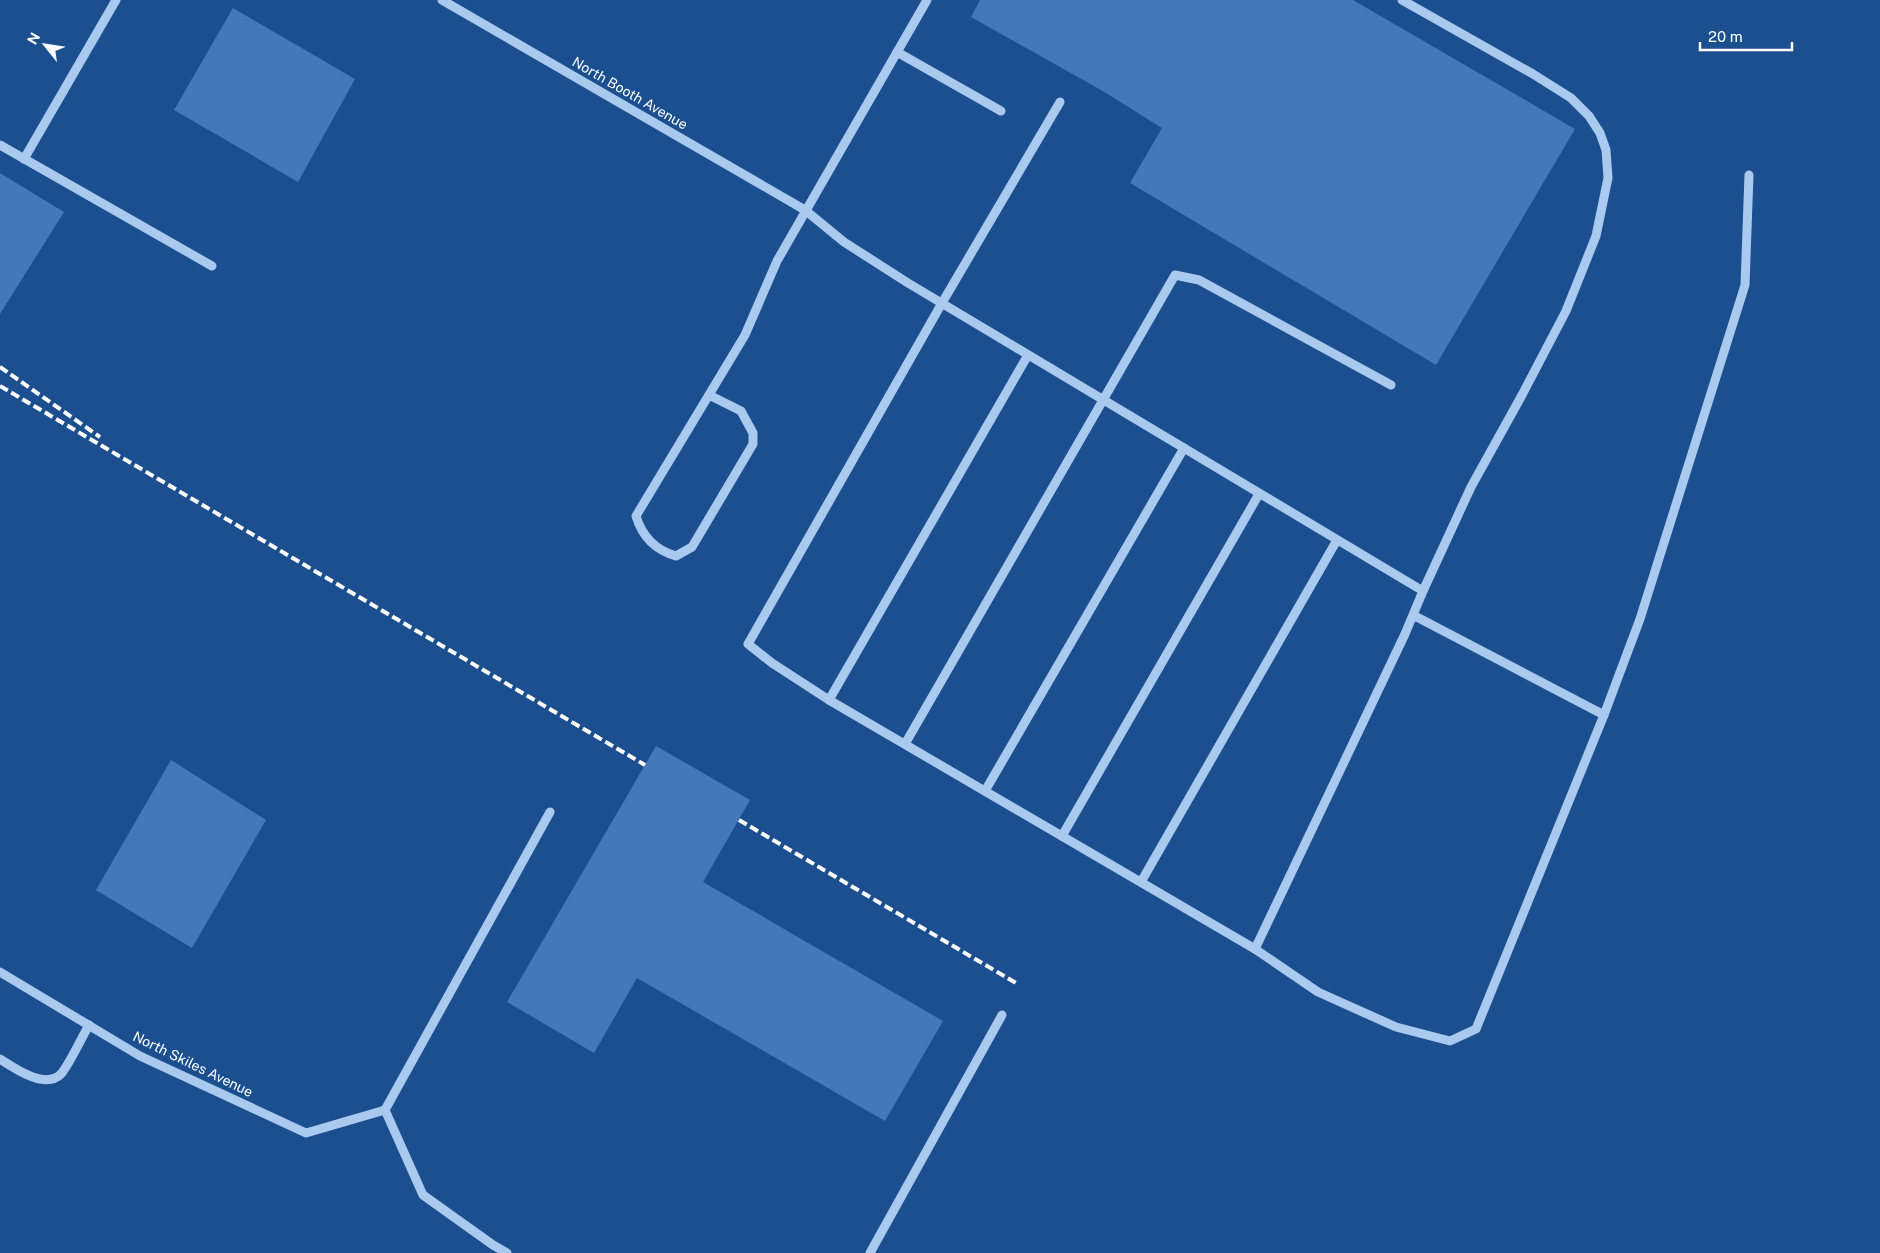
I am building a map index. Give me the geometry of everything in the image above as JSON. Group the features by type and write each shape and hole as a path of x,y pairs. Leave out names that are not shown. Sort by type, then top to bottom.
{"street":[{"path":"24,159 116,0"},
{"name":"North Booth Avenue","path":"442,0 805,210 844,242 942,303 1423,591"},
{"path":"709,395 741,411 752,433 753,444 692,547 676,556 664,552 646,538 636,516 745,335 777,261 927,0"},
{"path":"1255,949 1413,615 1471,487 1522,396 1566,311 1596,236 1608,178 1606,150 1600,133 1589,116 1571,98 1533,74 1402,0"},
{"path":"897,52 1001,111"},
{"path":"1060,102 942,303 748,644 772,663 829,700 1255,949 1318,992 1396,1027 1450,1041 1476,1029 1604,715 1640,618 1745,286 1749,175"},
{"path":"0,145 212,266"},
{"path":"905,744 1174,275 1199,280 1391,385"},
{"path":"829,700 1028,354"},
{"path":"985,791 1184,448"},
{"path":"1062,836 1260,494"},
{"path":"1141,882 1337,540"},
{"path":"1413,615 1604,715"},
{"path":"507,1253 423,1195 385,1110 550,812"},
{"name":"North Skiles Avenue","path":"0,972 140,1056 306,1133 385,1110"},
{"path":"870,1253 1002,1015"},
{"path":"0,1059 21,1072 39,1079 51,1079 61,1074 89,1026"}],"building":[{"path":"980,0 1353,0 1575,129 1436,365 1130,183 1162,128 1101,90 971,17"},
{"path":"233,8 355,79 298,182 174,110"},
{"path":"0,173 64,212 0,314"},
{"path":"656,746 750,800 703,882 943,1021 885,1121 637,978 594,1053 507,1002"},
{"path":"171,760 266,820 192,948 96,890"}],"railway":[{"path":"0,367 100,437"},
{"path":"0,386 645,765"},
{"path":"739,820 1016,983"}]}
